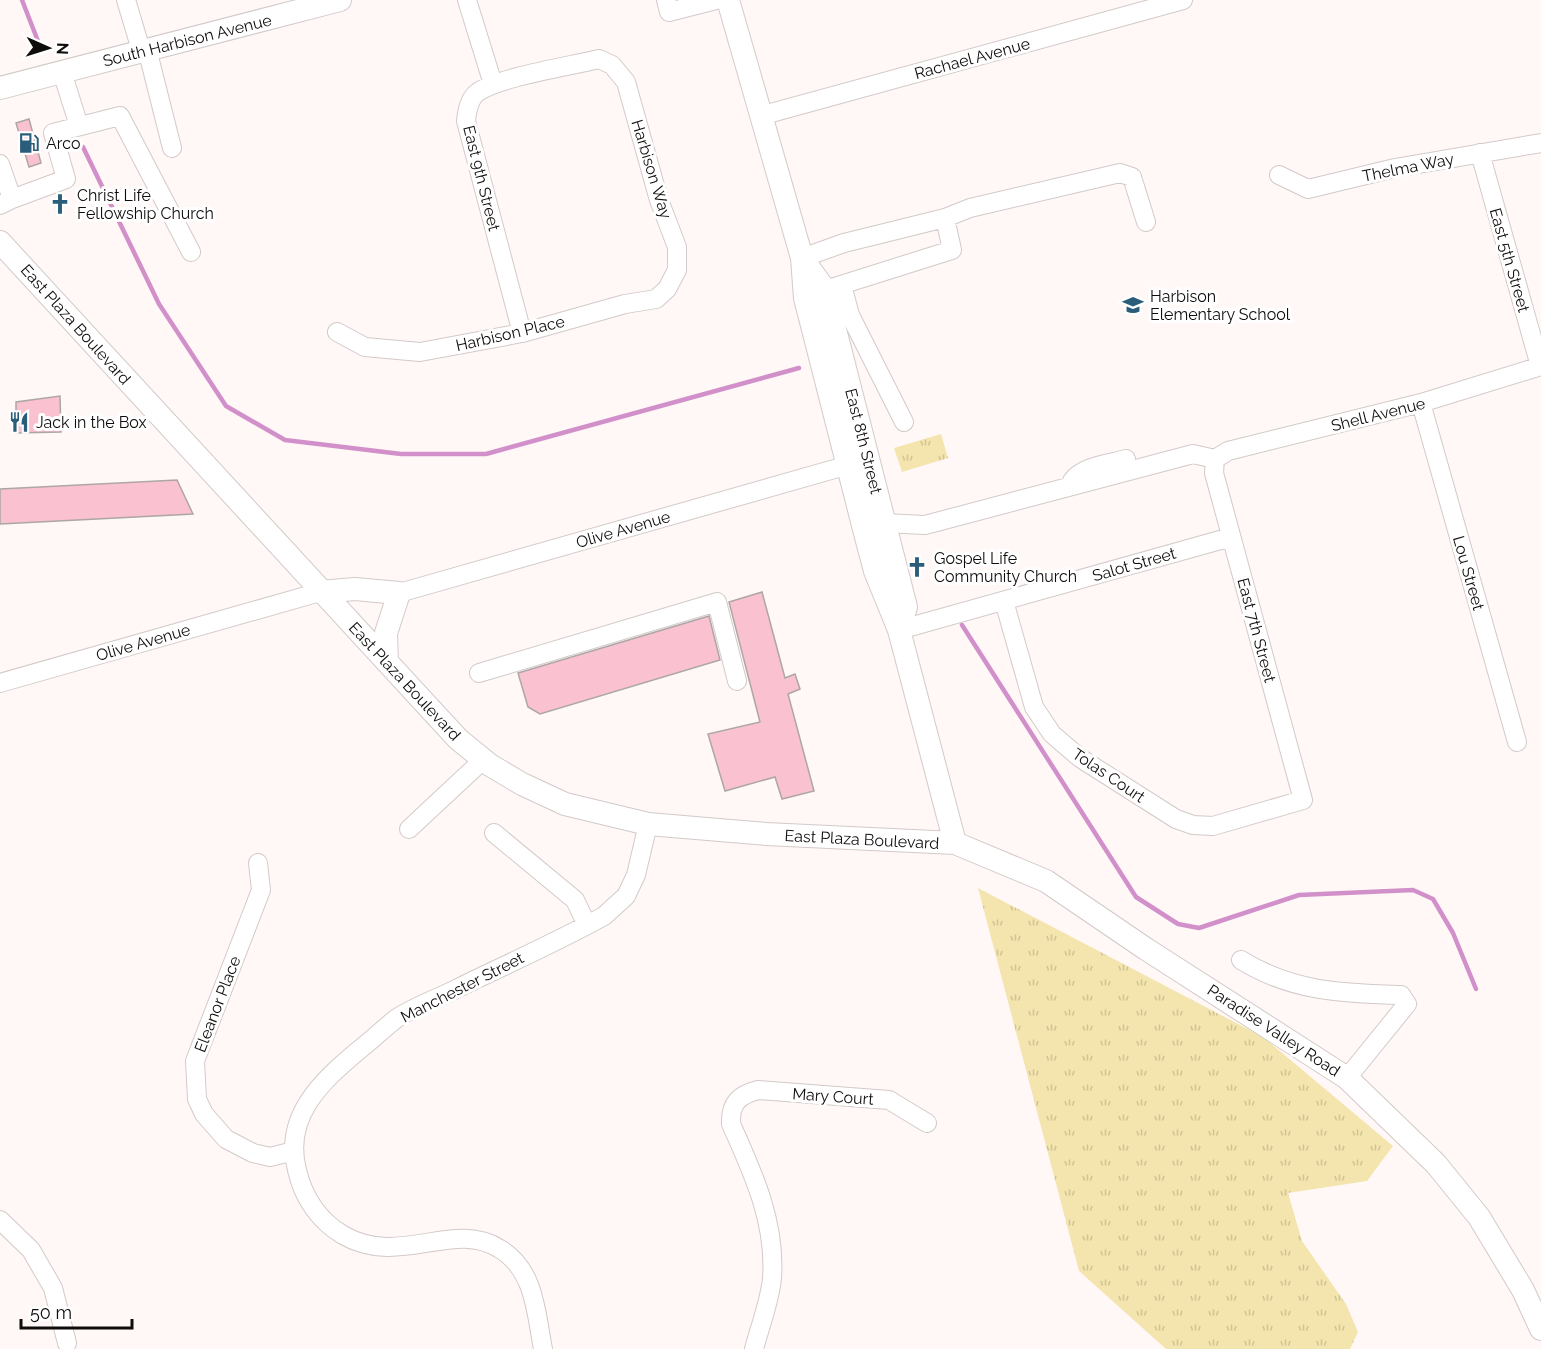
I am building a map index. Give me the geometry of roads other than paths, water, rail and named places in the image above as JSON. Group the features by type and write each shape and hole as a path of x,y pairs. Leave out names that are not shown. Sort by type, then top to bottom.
{"main road":[{"name":"South Harbison Avenue","path":"0,88 144,50 297,5 340,0"},
{"name":"East 8th Street","path":"728,0 802,258 805,298 858,462 884,523 906,607 899,630"},
{"name":"East Plaza Boulevard","path":"0,242 458,739 483,759 522,784 565,804 648,824 766,834 955,843"},
{"name":"East 8th Street","path":"802,258 834,287 875,572 899,630 955,843"},
{"path":"320,591 355,589 399,593 386,633 387,662"},
{"name":"Paradise Valley Road","path":"955,843 1046,881 1146,949 1347,1078 1436,1164 1479,1217 1523,1290 1541,1329"}],"street":[{"path":"126,0 144,50 172,148"},
{"path":"467,0 493,84"},
{"path":"666,0 669,12 716,0"},
{"name":"Rachael Avenue","path":"760,116 1183,0"},
{"name":"Harbison Way","path":"493,84 599,59 612,65 626,82 659,200 677,247 678,262 675,277"},
{"path":"62,72 80,126"},
{"name":"East 9th Street","path":"493,84 476,93 467,110 466,121 522,333"},
{"path":"0,164 6,202 66,179 53,133 120,116 191,252"},
{"name":"Thelma Way","path":"1279,175 1308,189 1395,168 1541,143"},
{"name":"East 5th Street","path":"1480,153 1540,366"},
{"path":"802,258 844,243 945,218 970,208 1120,173 1132,177 1146,222"},
{"path":"904,422 834,287 952,250 945,218"},
{"name":"Harbison Place","path":"337,332 365,347 420,352 522,333 625,304 656,299 675,277"},
{"name":"Shell Avenue","path":"1215,459 1228,451 1421,403 1540,366"},
{"name":"Lou Street","path":"1421,403 1517,742"},
{"path":"884,523 925,525 1193,454 1215,459"},
{"name":"East 7th Street","path":"1215,459 1214,473 1304,800"},
{"name":"Olive Avenue","path":"399,593 858,462"},
{"name":"Salot Street","path":"899,630 1231,537"},
{"name":"Olive Avenue","path":"0,683 320,591"},
{"name":"Tolas Court","path":"1004,601 1034,706 1052,735 1080,758 1176,819 1193,825 1213,826 1304,800"},
{"path":"479,673 717,602 737,681"},
{"path":"409,829 483,759"},
{"name":"Manchester Street","path":"543,1349 531,1289 524,1271 511,1257 494,1245 464,1238 393,1249 367,1245 349,1238 332,1227 313,1207 299,1181 294,1152 296,1128 307,1102 317,1088 399,1017 604,916 626,896 636,875 648,824"},
{"path":"494,834 575,900 587,925"},
{"name":"Eleanor Place","path":"258,862 261,890 195,1060 198,1099 204,1114 226,1139 253,1153 270,1157 294,1152"},
{"path":"1241,960 1286,983 1331,992 1401,995 1405,998 1407,1004 1347,1078"},
{"name":"Mary Court","path":"754,1349 772,1280 772,1247 760,1189 731,1124 730,1113 737,1100 743,1094 758,1090 889,1100 927,1123"},
{"path":"0,1220 31,1250 52,1288 67,1343"}],"waterway":[{"path":"22,0 41,49"},
{"path":"83,147 159,304 226,406 285,440 401,454 486,454 799,368"},
{"path":"962,625 1136,897 1178,924 1199,928 1299,895 1413,890 1433,899 1453,933 1476,989"}],"place":[{"name":"Arco","path":"29,143"},
{"name":"Christ Life Fellowship Church","path":"60,204"},
{"name":"Harbison Elementary School","path":"1133,305"},
{"name":"Jack in the Box","path":"19,422"},
{"name":"Gospel Life Community Church","path":"917,567"}]}
